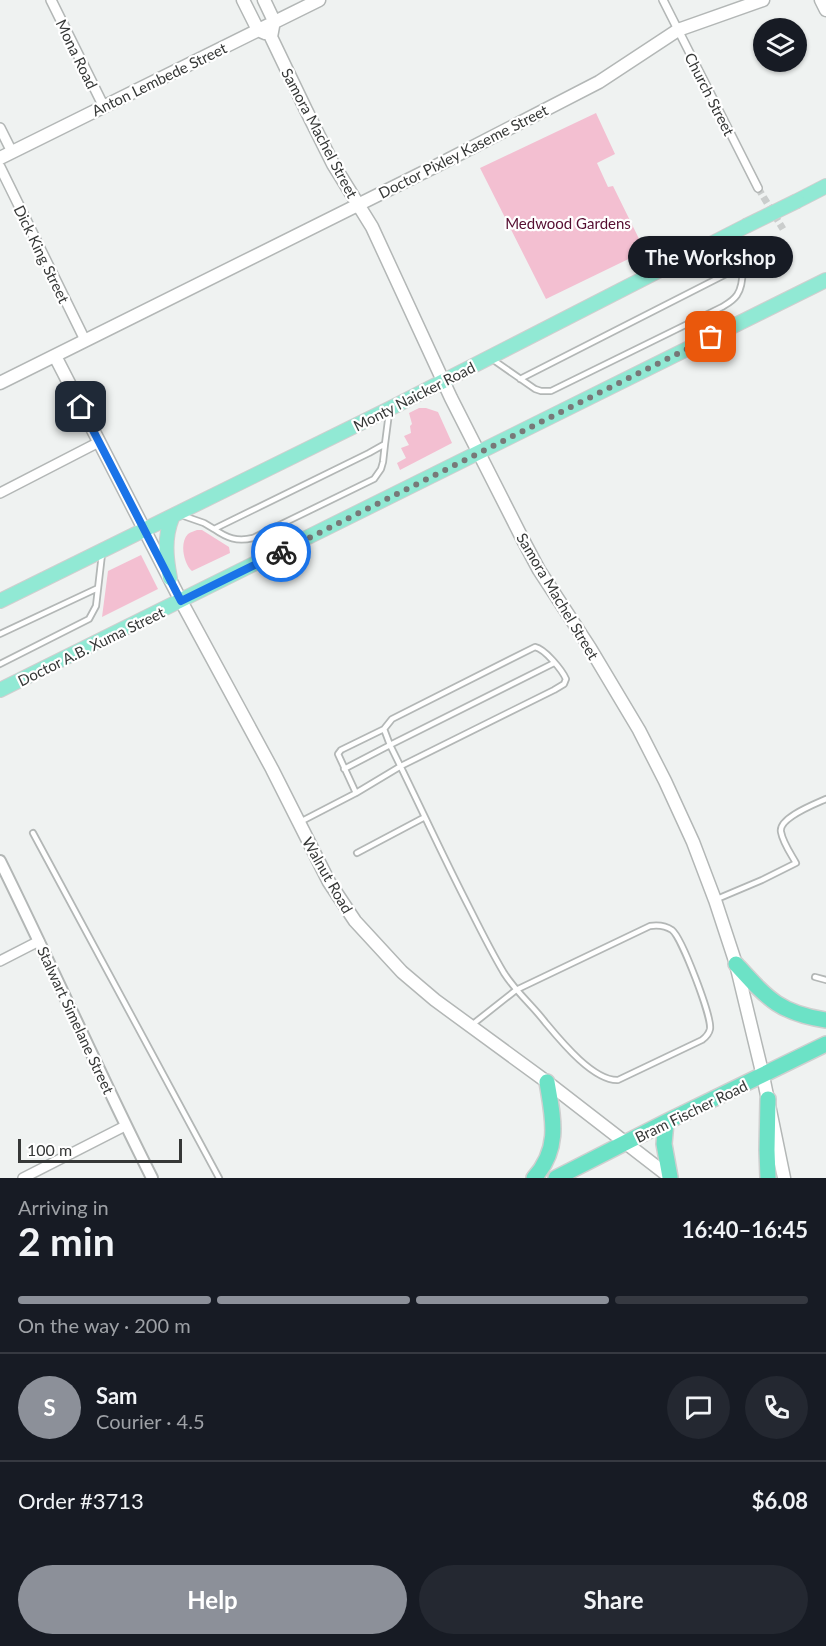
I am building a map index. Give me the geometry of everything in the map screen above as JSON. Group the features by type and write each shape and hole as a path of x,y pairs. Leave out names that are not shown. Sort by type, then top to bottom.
{"highway":[{"path":"736,964 771,1000 789,1011 806,1017 826,1020"},
{"name":"Bram Fischer Road","path":"556,1178 826,1044"},
{"path":"534,1178 544,1164 553,1143 554,1131 547,1082"},
{"path":"768,1099 768,1178"},
{"path":"666,1122 664,1144 671,1178"}],"main road":[{"path":"243,0 258,30 271,37 274,21 264,0"},
{"name":"Anton Lembede Street","path":"0,158 319,0"},
{"name":"Doctor Pixley Kaseme Street","path":"0,383 599,82 678,30 763,0"},
{"path":"821,0 826,10"},
{"name":"Samora Machel Street","path":"271,37 328,155 372,227 444,381 522,538 539,570 590,648 644,740 693,842 736,964 763,1076 784,1178"},
{"name":"Monty Naicker Road","path":"0,601 389,410 826,186"},
{"name":"Doctor A.B. Xuma Street","path":"0,690 826,280"},
{"name":"Walnut Road","path":"55,356 329,882 355,921 402,972 435,1000 547,1082 671,1178"},
{"path":"170,578 166,538 175,516"}],"street":[{"name":"Mona Road","path":"51,0 104,107"},
{"name":"Church Street","path":"663,0 758,188"},
{"path":"0,128 12,152"},
{"name":"Dick King Street","path":"0,167 85,340"},
{"path":"0,493 99,442"},
{"name":"Stalwart Simelane Street","path":"0,861 125,1126 152,1178"},
{"path":"0,961 39,941"},
{"path":"23,1178 125,1126"}],"lane":[{"path":"490,357 541,392 551,391 722,308 736,296 741,287 742,228"},
{"path":"520,379 742,266"},
{"path":"175,516 204,523 234,540 244,540 341,496 374,479 381,469 389,410"},
{"path":"214,529 385,444"},
{"path":"0,664 89,619 96,606 102,552"},
{"path":"0,634 98,588"},
{"path":"299,823 356,793 401,766 564,684 566,679 564,675 545,652 535,647 393,719 384,729 341,750 338,754 356,793"},
{"path":"344,769 554,663"},
{"path":"384,729 489,947 516,990 566,1048 602,1076 611,1080 624,1077 662,1060 702,1040 710,1033 710,1021 706,1007 676,936 673,931 665,927 650,926 516,990 471,1026"},
{"path":"715,900 796,863 781,832 782,824 826,799"},
{"path":"357,853 425,817"},
{"path":"33,832 219,1178"},
{"path":"815,977 826,980"}],"green space":[{"name":"Medwood Gardens","path":"596,113 615,154 597,163 608,187 613,186 645,251 546,299 480,168"},
{"path":"419,408 438,412 452,443 400,470 397,463 406,458 401,448 409,445 404,436 411,433 412,424 409,413"},
{"path":"202,530 229,547 230,553 192,571 185,559 183,548 188,534"},
{"path":"141,555 158,589 102,617 108,571"}],"tunnel":[{"path":"758,188 783,229"}],"way so far":[{"path":"281,552 711,337"}],"place":[{"name":"The Workshop","path":"711,337"}],"route":[{"path":"81,407 181,601 281,552"}]}
